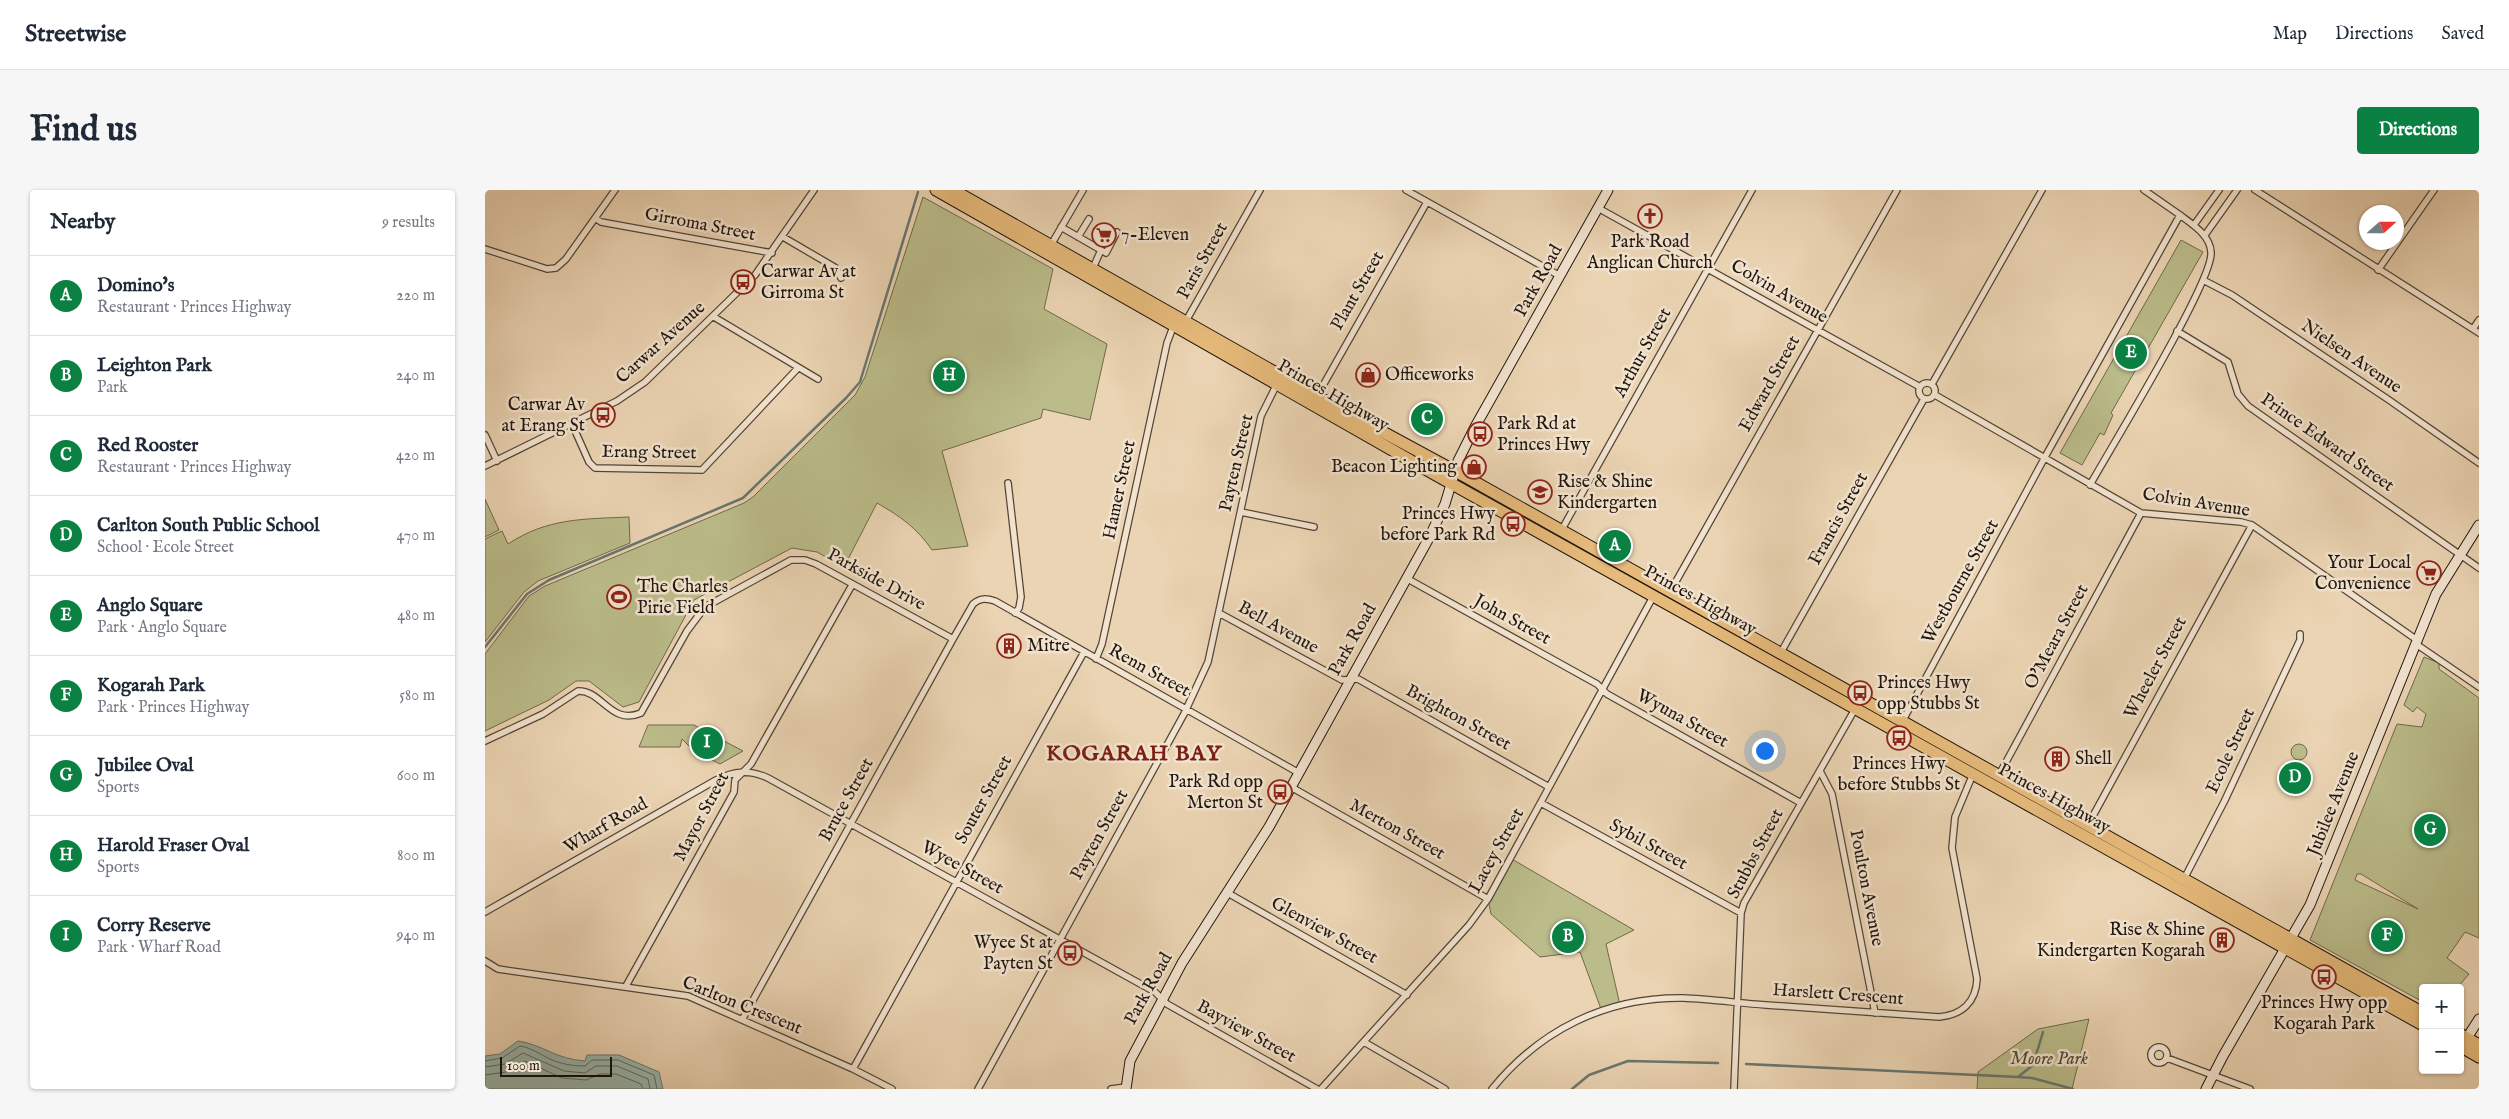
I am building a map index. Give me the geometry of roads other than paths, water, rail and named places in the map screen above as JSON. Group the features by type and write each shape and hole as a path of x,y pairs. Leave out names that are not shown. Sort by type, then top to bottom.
{"highway":[{"name":"Princes Highway","path":"936,190 960,195 1026,233 1093,268 1316,396 1455,471 1561,532 2088,825 2184,879 2419,1024"},
{"name":"Princes Highway","path":"960,195 1173,326 1451,483 1973,774 2289,944 2419,1011"},
{"path":"2464,1041 2479,1045"},
{"path":"2464,1042 2479,1057"}],"main road":[{"name":"Park Road","path":"1126,1088 1130,1061 1162,999 1226,892 1269,826 1299,773 1440,517 1455,471 1475,427 1608,190"},
{"name":"Jubilee Avenue","path":"2207,1089 2212,1075 2289,944 2319,887 2436,594 2479,525"},
{"path":"2464,1038 2479,1020"}],"street":[{"path":"485,249 541,268 552,269 566,259 615,190"},
{"name":"Carwar Avenue","path":"485,466 633,392 752,279 772,253 814,190"},
{"path":"1051,245 1083,190"},
{"name":"Paris Street","path":"1186,321 1260,190"},
{"path":"1406,190 1560,276"},
{"name":"Arthur Street","path":"1561,532 1752,190"},
{"name":"Edward Street","path":"1669,592 1897,190"},
{"path":"1932,384 2042,190"},
{"path":"2090,485 2177,331 2209,269 2211,252 2205,235 2194,225 2144,190"},
{"path":"2194,225 2219,190"},
{"path":"2205,235 2237,190"},
{"path":"2255,190 2479,334"},
{"path":"2378,270 2434,190"},
{"name":"Plant Street","path":"1316,396 1427,202"},
{"name":"Colvin Avenue","path":"1598,208 1920,387"},
{"name":"Westbourne Street","path":"1902,722 2045,457 2180,215"},
{"name":"Girroma Street","path":"595,218 601,222 772,253"},
{"path":"1078,237 1089,219"},
{"path":"1061,227 1106,253 1117,232"},
{"path":"783,237 836,268 841,278"},
{"path":"1093,268 1101,250"},
{"name":"Nielsen Avenue","path":"2203,280 2231,295 2365,383 2479,463"},
{"path":"714,317 818,379"},
{"path":"2473,329 2479,320"},
{"name":"Hamer Street","path":"1095,659 1102,644 1167,343 1173,326"},
{"name":"Prince Edward Street","path":"2177,331 2228,362 2238,394 2248,406 2479,568"},
{"name":"Erang Street","path":"572,424 589,462 595,468 702,470 798,368"},
{"path":"1927,383 1932,384 1935,395 1929,399 1924,399 1920,395 1920,387 1927,383"},
{"name":"Payten Street","path":"977,1089 1186,709 1208,662 1261,416 1277,384"},
{"name":"Colvin Avenue","path":"1935,395 2141,513 2241,522 2252,526 2479,687"},
{"name":"Francis Street","path":"1780,654 1924,399"},
{"path":"485,435 497,461"},
{"path":"1008,484 1021,597 1019,608 1015,613"},
{"path":"1241,512 1314,528"},
{"name":"O'Meara Street","path":"1999,776 2141,513"},
{"name":"Wheeler Street","path":"2088,825 2252,526"},
{"name":"Parkside Drive","path":"485,741 543,714 578,691 587,693 619,714 627,716 641,713 687,631 705,607 791,560 805,560 953,639"},
{"name":"John Street","path":"1406,578 1597,684 1602,689"},
{"name":"Mayor Street","path":"626,986 734,792 735,780 751,764 852,585"},
{"name":"Lacey Street","path":"1319,1089 1407,995 1488,899 1654,595"},
{"name":"Renn Street","path":"983,599 995,601 1299,773"},
{"name":"Bruce Street","path":"742,1020 973,604 983,599"},
{"name":"Bell Avenue","path":"1219,613 1232,618 1342,680 1350,680"},
{"name":"Ecole Street","path":"2184,879 2224,802 2300,640 2300,634"},
{"name":"Souter Street","path":"853,1068 955,881 1084,652"},
{"name":"Brighton Street","path":"1350,680 1358,679 1549,787"},
{"name":"Wyuna Street","path":"1602,689 1607,694 1801,803"},
{"name":"Stubbs Street","path":"1734,1089 1739,1003 1741,913 1748,894 1856,708"},
{"name":"Wyee Street","path":"744,771 751,771 768,778 1155,992 1162,999"},
{"name":"Wharf Road","path":"485,912 716,780 729,774 744,771"},
{"name":"Poulton Avenue","path":"1820,771 1832,794 1875,1013"},
{"name":"Harslett Crescent","path":"1492,1089 1528,1050 1544,1038 1574,1021 1601,1009 1664,999 1949,1016 1965,1008 1975,995 1977,979 1955,866 1952,840 1955,817 1973,774"},
{"name":"Merton Street","path":"1291,787 1488,899"},
{"name":"Sybil Street","path":"1541,803 1741,913"},
{"name":"Glenview Street","path":"1226,892 1407,995"},
{"name":"Carlton Crescent","path":"485,961 498,969 688,996 853,1068 892,1089"},
{"name":"Bayview Street","path":"1162,999 1169,1005 1319,1089"},
{"path":"1364,1042 1445,1089"},
{"path":"2167,1058 2250,1089"},
{"name":"Park Road","path":"1111,1089 1126,1088"}],"water":[{"path":"518,1041 575,1060 585,1061 587,1055 619,1055 659,1072 663,1089 485,1089 485,1056 500,1054"}],"waterway":[{"path":"485,647 527,594 549,580 743,498 846,398 860,382 918,192"},
{"path":"2018,1077 2033,1065 2043,1032"},
{"path":"1572,1089 1589,1075 1628,1061 1718,1063"},
{"path":"1746,1064 2032,1078 2073,1089"}],"place":[{"name":"Park Road Anglican Church","path":"1650,216"},
{"name":"7-Eleven","path":"1104,235"},
{"name":"Carwar Av at Girroma St","path":"743,282"},
{"name":"Anglo Square","path":"2131,353"},
{"name":"Officeworks","path":"1368,375"},
{"name":"Harold Fraser Oval","path":"949,376"},
{"name":"Carwar Av at Erang St","path":"603,415"},
{"name":"Red Rooster","path":"1427,419"},
{"name":"Park Rd at Princes Hwy","path":"1480,434"},
{"name":"Beacon Lighting","path":"1474,467"},
{"name":"Rise & Shine Kindergarten","path":"1540,492"},
{"name":"Princes Hwy before Park Rd","path":"1513,524"},
{"name":"Domino's","path":"1615,546"},
{"name":"Your Local Convenience","path":"2429,573"},
{"name":"The Charles Pirie Field","path":"619,597"},
{"name":"Mitre","path":"1009,646"},
{"name":"Princes Hwy opp Stubbs St","path":"1860,693"},
{"name":"Princes Hwy before Stubbs St","path":"1899,738"},
{"name":"Corry Reserve","path":"707,743"},
{"name":"Shell","path":"2057,759"},
{"name":"Carlton South Public School","path":"2295,778"},
{"name":"Park Rd opp Merton St","path":"1280,792"},
{"name":"Jubilee Oval","path":"2430,830"},
{"name":"Kogarah Park","path":"2387,936"},
{"name":"Leighton Park","path":"1568,937"},
{"name":"Rise & Shine Kindergarten Kogarah","path":"2222,940"},
{"name":"Wyee St at Payten St","path":"1070,953"},
{"name":"Princes Hwy opp Kogarah Park","path":"2324,977"}],"district":[{"name":"KOGARAH BAY","path":"1134,754"}],"park label":[{"name":"Moore Park","path":"2049,1059"}]}
